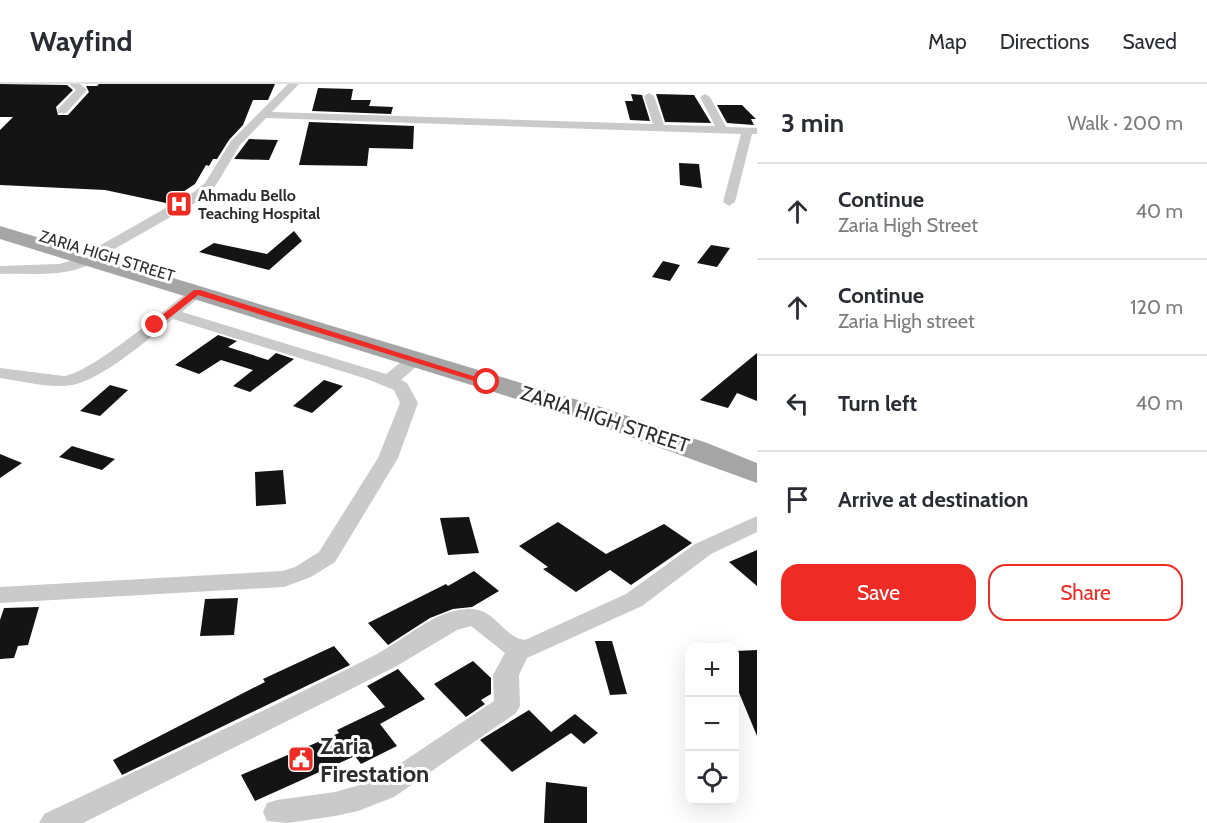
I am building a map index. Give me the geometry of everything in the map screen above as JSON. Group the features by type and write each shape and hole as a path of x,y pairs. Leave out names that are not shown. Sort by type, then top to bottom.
{"main road":[{"name":"ZARIA HIGH STREET","path":"0,224 197,292 636,414 757,454"},
{"name":"ZARIA HIGH STREET","path":"0,232 94,256 418,355 650,433 757,474"}],"street":[{"path":"62,111 82,90 74,84"},
{"path":"0,270 68,268 83,264 199,195 210,186 235,143 294,84"},
{"path":"649,96 660,128"},
{"path":"705,97 722,130"},
{"path":"262,115 752,131 729,202"},
{"path":"0,373 64,381 78,379 124,349 197,292"},
{"path":"0,595 258,581 284,579 303,573 327,557 388,458 409,403 400,387 389,381 170,313"},
{"path":"389,381 418,355"},
{"path":"54,823 390,658 460,619 475,617 482,620 510,647 527,650 634,600 703,549 757,523"},
{"path":"277,812 335,804 358,799 384,789 507,706 506,675 519,650"}],"building":[{"path":"0,84 67,85 73,90 56,107 58,115 68,115 89,92 86,86 99,84 275,84 268,100 253,100 243,125 229,140 217,159 213,159 209,166 206,165 195,184 166,203 105,190 0,185 0,130 13,117 0,117"},
{"path":"318,88 353,89 351,100 371,100 369,106 393,107 391,114 312,111"},
{"path":"631,94 642,95 650,121 630,120 625,101 633,101"},
{"path":"656,94 694,95 711,123 665,122"},
{"path":"717,105 742,105 756,119 751,119 754,125 727,123"},
{"path":"309,122 414,126 413,149 369,148 367,166 299,165"},
{"path":"249,139 278,140 269,160 234,159"},
{"path":"679,163 699,164 702,188 680,185"},
{"path":"294,231 302,241 269,270 199,252 214,243 267,254"},
{"path":"711,245 730,248 717,267 697,263"},
{"path":"663,261 680,265 670,281 652,277"},
{"path":"218,335 237,341 228,347 268,360 276,353 294,359 250,392 233,386 253,370 221,360 199,374 175,365"},
{"path":"757,353 757,401 737,393 728,408 700,400"},
{"path":"324,380 343,386 312,413 293,406"},
{"path":"110,385 128,390 100,416 80,411"},
{"path":"72,446 115,459 102,470 59,457"},
{"path":"0,454 22,463 0,478"},
{"path":"283,470 286,504 256,506 255,472"},
{"path":"469,517 479,553 448,555 440,518"},
{"path":"558,522 606,554 664,524 692,543 631,585 610,570 576,592 543,569 548,567 519,546"},
{"path":"757,550 757,586 729,562"},
{"path":"474,571 499,591 472,607 453,609 430,618 388,645 368,623 446,584 448,586"},
{"path":"238,598 234,635 200,636 205,599"},
{"path":"39,607 28,645 18,646 14,658 0,659 0,620 4,608"},
{"path":"595,641 612,641 627,694 610,695"},
{"path":"334,646 350,665 122,775 113,760 265,682 263,679"},
{"path":"757,650 757,736 739,693 739,651"},
{"path":"473,661 491,678 491,694 481,700 485,704 466,717 434,684"},
{"path":"398,669 425,699 380,724 397,746 361,764 355,756 255,801 241,775 339,733 337,730 385,707 367,686"},
{"path":"529,710 551,732 575,714 598,733 584,744 571,733 512,772 480,740"},
{"path":"546,782 587,787 587,823 544,823"}],"place":[{"name":"Ahmadu Bello Teaching Hospital","path":"179,204"},
{"name":"Zaria Firestation","path":"301,759"}],"route":[{"path":"155,325 197,292 487,382"}]}
